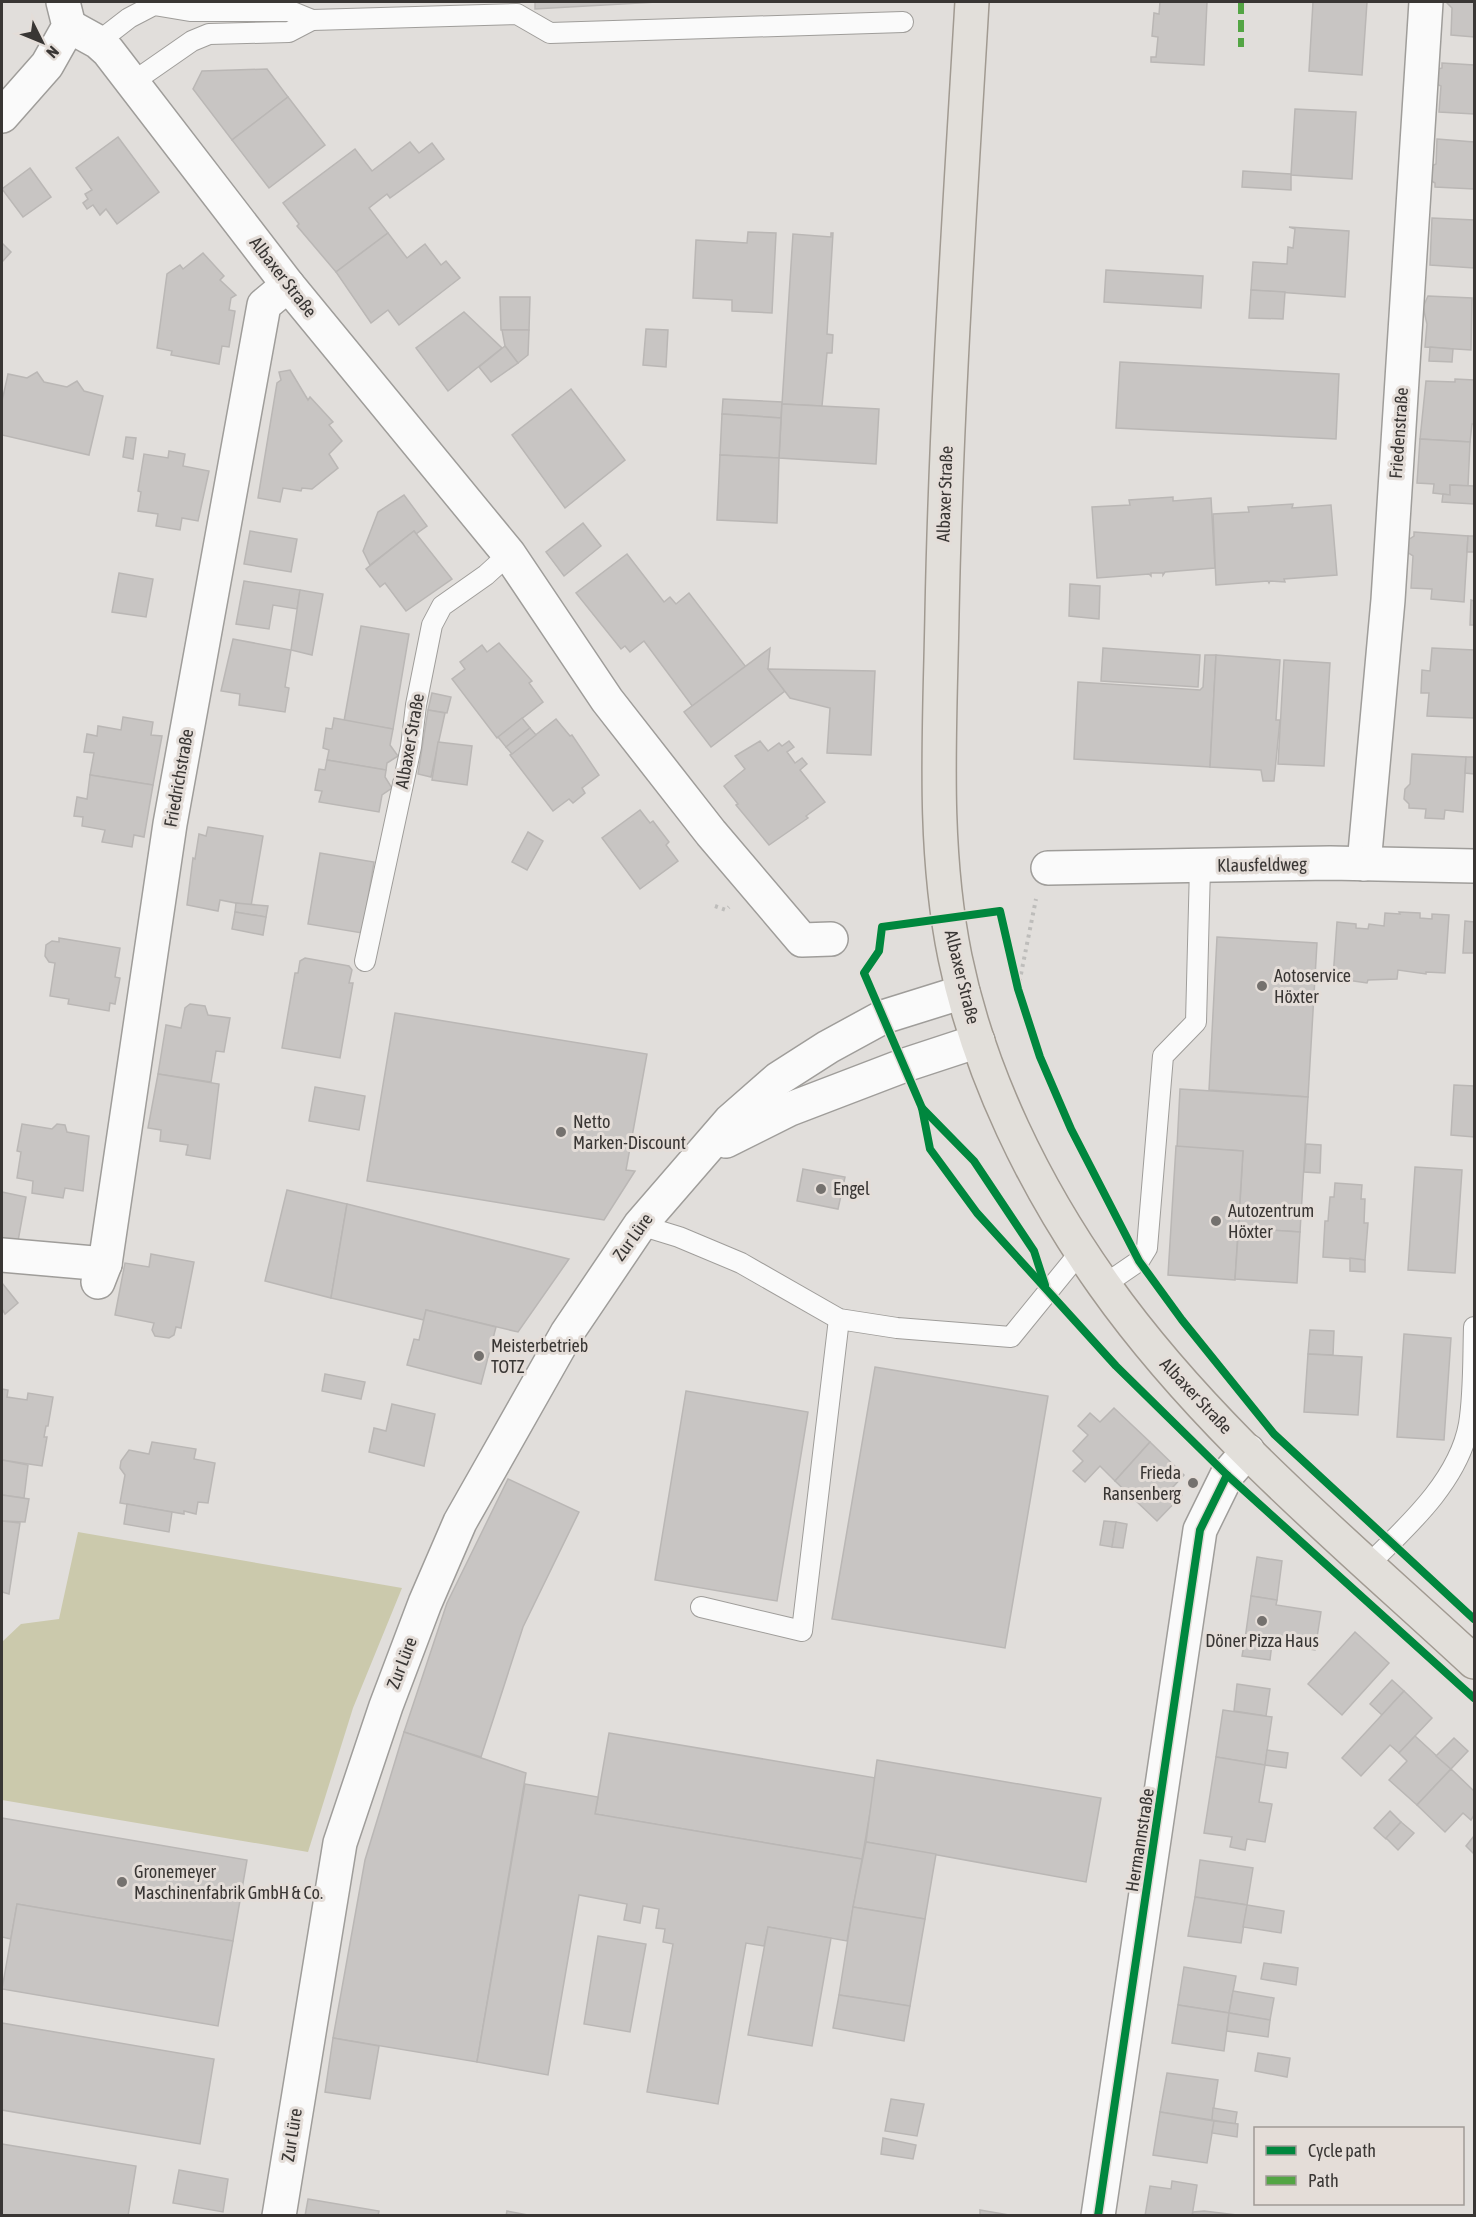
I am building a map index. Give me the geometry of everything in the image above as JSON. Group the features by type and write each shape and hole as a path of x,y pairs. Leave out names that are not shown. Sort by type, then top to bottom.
{"main road":[{"name":"Albaxer Straße","path":"972,2 945,460 938,806 948,919 963,992 978,1041 1018,1137 1081,1251 1145,1340 1248,1451 1474,1662"}],"street":[{"name":"Friedenstraße","path":"1364,864 1388,600 1426,2"},
{"name":"Albaxer Straße","path":"66,14 98,42 133,82 288,285 509,554 607,700 711,833 802,940 831,939"},
{"path":"2,116 47,65 66,14"},
{"name":"Friedrichstraße","path":"2,1255 101,1273 170,824 264,305 288,285"},
{"name":"Klausfeldweg","path":"1048,868 1364,864 1474,866"},
{"name":"Zur Lüre","path":"279,2216 340,1843 384,1713 425,1603 460,1522 567,1333 640,1225 730,1121 778,1079 883,1017 963,992"},
{"name":"Zur Lüre","path":"683,1173 737,1134 779,1114 884,1073 978,1041"},
{"name":"Hermannstraße","path":"1098,2216 1200,1530 1227,1475 1248,1451"}],"lane":[{"path":"98,42 129,18 155,3 189,11 290,11 312,20"},
{"path":"133,82 192,41 209,34 290,32 312,20 426,9 518,14 550,33 903,22"},
{"name":"Albaxer Straße","path":"365,961 411,747 416,705 432,625 442,606 486,575 509,554"},
{"path":"1104,1285 1139,1262 1147,1248 1163,1056 1197,1022 1200,867"},
{"path":"640,1225 679,1237 741,1263 839,1319 897,1328 1011,1337 1081,1251"},
{"path":"701,1607 802,1631 839,1319"},
{"path":"1369,1564 1432,1498 1457,1458 1469,1425 1474,1327"}],"path":[{"path":"1018,989 1037,893 1048,868"}],"shaded area":[{"path":"78,1532 402,1588 353,1708 308,1852 2,1800 2,1642 21,1624 59,1619"}],"building":[{"path":"535,2 657,2 535,9"},
{"path":"1160,2 1207,2 1204,65 1151,62 1151,57 1156,57 1158,37 1152,36 1154,13 1159,14"},
{"path":"1313,2 1367,2 1362,75 1309,71"},
{"path":"1446,2 1474,2 1474,37 1451,35 1452,8"},
{"path":"1442,63 1474,65 1474,114 1439,112 1441,86 1436,84 1435,70 1442,68"},
{"path":"267,69 288,97 232,140 193,89 202,71"},
{"path":"288,97 325,145 269,188 232,140"},
{"path":"1295,109 1356,112 1352,179 1291,175"},
{"path":"118,137 159,192 117,224 106,209 100,215 93,205 87,209 83,203 88,199 85,194 92,190 76,168"},
{"path":"1437,139 1474,142 1474,189 1435,187 1435,183 1428,179 1429,167 1436,164"},
{"path":"410,142 419,153 432,143 444,159 390,198 387,194 369,208 388,233 336,272 297,226 299,224 283,203 355,149 372,171"},
{"path":"30,168 51,197 23,217 2,189"},
{"path":"1243,171 1291,174 1291,190 1242,187"},
{"path":"1432,218 1474,220 1474,268 1430,265"},
{"path":"1289,227 1349,231 1345,297 1251,290 1253,262 1287,264 1288,247 1293,248 1295,229"},
{"path":"748,232 776,233 772,313 732,311 732,300 693,298 696,240 747,243"},
{"path":"388,233 407,258 425,244 441,265 446,261 460,278 399,325 388,310 371,323 336,272"},
{"path":"833,233 827,334 833,335 832,353 827,353 822,406 782,404 793,234 831,237"},
{"path":"2,243 11,252 2,262"},
{"path":"203,253 224,276 220,280 236,295 231,298 229,310 235,311 229,347 222,346 219,364 171,355 172,351 157,348 167,274 180,265 183,269"},
{"path":"1106,270 1203,276 1201,308 1104,302"},
{"path":"1251,290 1285,292 1283,319 1249,318"},
{"path":"1428,296 1472,298 1471,350 1425,347 1427,324 1423,307"},
{"path":"500,297 530,297 529,330 501,330"},
{"path":"464,312 502,348 448,391 416,348"},
{"path":"646,329 668,330 666,367 643,365"},
{"path":"502,330 529,330 528,355 518,363 505,346"},
{"path":"505,346 518,363 491,382 479,367"},
{"path":"1430,347 1453,349 1452,362 1429,361"},
{"path":"1120,362 1339,374 1336,439 1116,428"},
{"path":"290,370 308,400 310,397 333,422 329,425 342,441 329,454 338,468 312,489 302,488 301,491 283,488 280,502 258,498 277,383 281,380 279,372"},
{"path":"37,372 44,382 67,387 77,381 84,391 103,396 89,455 2,435 2,401 8,374 27,378"},
{"path":"1455,379 1474,380 1474,424 1472,424 1470,442 1420,439 1426,381 1455,382"},
{"path":"571,389 625,460 565,508 512,435"},
{"path":"723,399 782,402 781,418 722,414"},
{"path":"782,404 879,409 876,464 779,458"},
{"path":"722,414 781,418 779,458 720,455"},
{"path":"126,437 136,438 133,459 123,457"},
{"path":"1420,439 1470,442 1468,486 1450,485 1450,495 1433,493 1434,484 1417,483"},
{"path":"169,451 185,454 183,466 209,471 198,521 182,518 180,530 156,526 158,514 138,511 141,492 138,491 144,454 168,458"},
{"path":"720,455 779,458 777,523 717,520"},
{"path":"1450,485 1474,486 1474,504 1442,502 1443,494 1450,495"},
{"path":"404,495 427,526 416,534 414,531 370,565 363,551 378,512"},
{"path":"1173,497 1173,501 1211,498 1215,568 1165,572 1163,575 1163,573 1151,573 1151,576 1149,574 1097,578 1092,507 1130,505 1129,500"},
{"path":"1293,504 1292,508 1331,505 1337,575 1284,579 1285,582 1216,585 1213,514 1249,512 1248,507"},
{"path":"583,523 601,546 564,576 546,552"},
{"path":"250,531 297,539 291,572 244,564"},
{"path":"414,531 452,579 406,611 385,583 380,587 366,569"},
{"path":"1414,532 1468,536 1464,602 1431,599 1432,589 1411,588 1413,556 1407,552 1408,540 1414,536"},
{"path":"1468,536 1474,536 1474,552 1467,552"},
{"path":"627,554 664,602 670,597 676,604 689,593 746,667 693,707 644,641 630,652 625,646 621,649 576,593"},
{"path":"119,573 153,579 146,617 112,612"},
{"path":"244,581 300,590 297,609 273,605 269,629 236,624"},
{"path":"1070,584 1100,586 1099,619 1069,616"},
{"path":"300,590 323,594 312,655 291,650"},
{"path":"1471,600 1474,601 1474,625 1470,625"},
{"path":"361,626 409,634 393,729 344,721"},
{"path":"233,639 291,650 285,687 289,688 285,712 239,705 240,694 221,691"},
{"path":"499,643 532,681 529,683 543,702 497,738 452,679 465,669 460,662 482,645 487,652"},
{"path":"770,648 768,669 785,691 711,747 684,712"},
{"path":"1103,648 1200,655 1198,687 1101,681"},
{"path":"1432,648 1474,650 1474,718 1427,716 1429,693 1421,693 1422,670 1430,671"},
{"path":"1205,655 1216,655 1210,767 1074,759 1078,682 1200,690 1203,687"},
{"path":"1216,655 1280,660 1276,720 1280,720 1274,781 1263,781 1261,770 1210,767"},
{"path":"1284,660 1330,663 1324,766 1278,764"},
{"path":"768,669 875,671 871,755 827,753 830,708 790,698"},
{"path":"432,693 451,697 447,713 428,710"},
{"path":"428,710 445,713 431,777 418,774"},
{"path":"123,717 153,722 151,735 162,736 153,785 90,775 94,753 84,752 87,734 97,736 98,726 121,730"},
{"path":"334,718 393,729 390,745 398,756 387,763 386,770 327,760 329,750 323,748 326,728 332,729"},
{"path":"522,718 530,728 506,747 498,737"},
{"path":"556,719 570,736 572,735 599,775 582,788 585,793 573,803 569,799 553,811 510,755"},
{"path":"530,728 536,735 512,754 506,747"},
{"path":"760,741 768,751 779,743 782,746 789,741 794,747 787,752 795,763 802,758 807,764 800,770 825,802 806,816 808,818 769,845 736,805 738,804 724,786 745,769 735,756"},
{"path":"438,742 472,746 467,785 432,780"},
{"path":"1412,754 1466,757 1463,812 1445,810 1444,819 1425,818 1426,809 1409,808 1409,804 1404,799 1405,789 1410,784"},
{"path":"1466,757 1474,757 1474,774 1465,773"},
{"path":"327,760 386,770 385,777 392,788 382,795 379,812 319,802 322,791 315,790 319,769 325,770"},
{"path":"90,775 153,785 144,837 134,835 132,847 102,842 105,830 82,826 83,817 74,816 77,797 87,799"},
{"path":"640,810 650,823 653,821 669,842 666,845 678,861 640,889 602,838"},
{"path":"208,827 263,836 251,906 220,900 218,911 187,905 193,858 195,859 199,834 206,836"},
{"path":"528,832 543,841 527,870 512,862"},
{"path":"320,853 374,862 362,933 308,924"},
{"path":"236,903 268,906 266,917 235,912"},
{"path":"235,912 266,917 263,935 232,929"},
{"path":"1399,912 1420,913 1420,918 1432,919 1432,914 1449,915 1445,973 1426,972 1426,974 1398,970 1397,979 1368,980 1367,983 1333,978 1337,922 1356,924 1356,928 1368,929 1369,924 1384,926 1385,913 1400,914"},
{"path":"1465,921 1474,922 1474,953 1463,953"},
{"path":"1217,937 1317,943 1308,1097 1209,1090"},
{"path":"59,938 120,948 115,977 120,978 115,1004 110,1003 109,1011 68,1004 69,999 50,996 55,963 49,962 45,956 46,945 52,941 59,942"},
{"path":"305,958 349,966 352,970 349,983 353,983 340,1058 282,1048 295,973 298,973 300,961"},
{"path":"190,1004 205,1006 208,1015 230,1018 224,1052 216,1051 211,1082 158,1074 166,1025 181,1028 185,1008"},
{"path":"395,1013 647,1054 626,1170 635,1171 604,1220 367,1181"},
{"path":"158,1074 219,1084 210,1159 186,1155 188,1145 160,1141 161,1130 148,1128"},
{"path":"1454,1085 1474,1086 1474,1137 1451,1135"},
{"path":"315,1087 365,1096 359,1130 309,1121"},
{"path":"1180,1089 1308,1097 1300,1232 1255,1229 1254,1239 1238,1237 1243,1151 1177,1147"},
{"path":"22,1124 52,1129 57,1124 65,1125 67,1132 89,1136 83,1191 65,1188 63,1198 32,1193 33,1181 17,1178 21,1152 17,1151"},
{"path":"1306,1144 1321,1145 1320,1173 1304,1172"},
{"path":"1176,1146 1243,1151 1235,1280 1168,1275"},
{"path":"1415,1167 1462,1170 1455,1273 1408,1270"},
{"path":"803,1169 845,1177 838,1209 797,1201"},
{"path":"1335,1183 1362,1185 1361,1199 1365,1199 1364,1223 1368,1223 1365,1260 1323,1257 1325,1221 1328,1221 1330,1197 1334,1197"},
{"path":"287,1190 347,1204 331,1298 265,1281"},
{"path":"2,1192 26,1197 16,1252 2,1249"},
{"path":"347,1204 569,1259 518,1332 426,1310 424,1320 331,1298"},
{"path":"1255,1229 1300,1232 1297,1283 1235,1279 1238,1237 1254,1239"},
{"path":"151,1254 194,1262 181,1328 176,1327 174,1335 169,1338 155,1336 152,1330 154,1323 115,1315 125,1263 149,1267"},
{"path":"1350,1258 1365,1260 1365,1272 1350,1271"},
{"path":"2,1283 18,1303 5,1314 2,1309"},
{"path":"426,1310 496,1327 481,1384 407,1365 414,1339 419,1340"},
{"path":"1310,1330 1334,1331 1333,1355 1308,1354"},
{"path":"1404,1334 1451,1338 1444,1440 1397,1437"},
{"path":"1308,1354 1362,1357 1358,1415 1304,1412"},
{"path":"875,1367 1048,1396 1005,1648 832,1619"},
{"path":"325,1374 365,1382 361,1399 322,1391"},
{"path":"2,1389 8,1390 7,1397 27,1400 28,1393 53,1397 44,1437 47,1437 42,1466 2,1460"},
{"path":"686,1391 808,1412 777,1601 655,1580"},
{"path":"392,1404 435,1414 424,1466 369,1452 374,1428 386,1431"},
{"path":"1114,1408 1150,1442 1115,1481 1100,1466 1085,1482 1073,1471 1083,1461 1073,1451 1088,1435 1078,1426 1090,1413 1100,1422"},
{"path":"152,1442 196,1449 194,1459 215,1463 208,1503 198,1502 196,1514 120,1503 125,1475 120,1468 121,1461 129,1450 149,1454"},
{"path":"1150,1442 1184,1475 1173,1487 1182,1495 1157,1521 1115,1481"},
{"path":"2,1460 28,1465 24,1498 2,1495"},
{"path":"508,1479 579,1512 523,1627 481,1757 404,1732 447,1603"},
{"path":"2,1495 29,1499 25,1522 2,1521"},
{"path":"127,1504 172,1512 169,1532 124,1524"},
{"path":"2,1521 20,1523 9,1594 2,1592"},
{"path":"1104,1521 1116,1522 1112,1547 1100,1545"},
{"path":"1116,1522 1127,1524 1123,1548 1112,1547"},
{"path":"1257,1557 1282,1561 1277,1600 1251,1596"},
{"path":"1251,1596 1277,1600 1276,1605 1321,1612 1315,1650 1245,1639"},
{"path":"1355,1632 1389,1663 1342,1715 1308,1684"},
{"path":"1245,1639 1272,1643 1270,1660 1242,1656"},
{"path":"1392,1680 1404,1691 1382,1715 1370,1704"},
{"path":"1237,1684 1270,1689 1266,1716 1234,1711"},
{"path":"1404,1691 1432,1718 1399,1753 1390,1745 1361,1776 1342,1758"},
{"path":"1223,1710 1272,1717 1265,1765 1216,1757"},
{"path":"404,1732 526,1773 477,2062 333,2038 365,1860"},
{"path":"609,1733 876,1778 862,1859 595,1814"},
{"path":"1415,1736 1451,1769 1417,1805 1389,1780 1407,1761 1399,1753"},
{"path":"1454,1738 1468,1751 1451,1769 1436,1756"},
{"path":"1267,1750 1288,1753 1286,1768 1265,1765"},
{"path":"1216,1757 1265,1765 1259,1802 1272,1804 1265,1842 1247,1839 1245,1850 1230,1847 1232,1837 1204,1833"},
{"path":"877,1760 1101,1798 1086,1882 866,1842"},
{"path":"1451,1769 1474,1791 1474,1815 1471,1820 1463,1813 1445,1832 1417,1805"},
{"path":"525,1784 598,1797 595,1814 862,1859 847,1941 768,1927 764,1946 746,1943 718,2104 647,2092 673,1944 663,1942 665,1929 656,1928 659,1909 643,1906 640,1923 624,1920 627,1904 579,1895 548,2075 477,2062"},
{"path":"1390,1811 1401,1822 1386,1839 1374,1828"},
{"name":"Gronemeyer Maschinenfabrik GmbH & Co.","path":"2,1818 247,1860 233,1941 17,1904 11,1939 2,1937"},
{"path":"1401,1822 1414,1833 1398,1850 1386,1838"},
{"path":"1474,1836 1474,1854 1466,1846"},
{"path":"866,1842 936,1854 925,1919 853,1907"},
{"path":"1200,1860 1253,1868 1247,1905 1195,1897"},
{"path":"1195,1897 1247,1905 1241,1943 1188,1936"},
{"path":"17,1904 233,1941 218,2026 2,1989"},
{"path":"1247,1905 1284,1911 1281,1933 1243,1927"},
{"path":"853,1907 925,1919 910,2006 839,1995"},
{"path":"768,1927 831,1938 812,2046 748,2035"},
{"path":"598,1936 646,1944 630,2032 584,2024"},
{"path":"1264,1963 1298,1968 1296,1985 1261,1979"},
{"path":"1184,1967 1236,1976 1229,2013 1178,2005"},
{"path":"1233,1991 1274,1998 1270,2020 1229,2013"},
{"path":"839,1995 910,2006 904,2041 833,2028"},
{"path":"1178,2005 1229,2013 1224,2051 1172,2043"},
{"path":"1229,2013 1270,2020 1268,2037 1227,2031"},
{"path":"2,2023 214,2059 200,2144 2,2110"},
{"path":"333,2038 379,2046 370,2099 325,2092"},
{"path":"1258,2053 1290,2058 1287,2077 1255,2071"},
{"path":"1167,2073 1218,2080 1212,2120 1160,2112"},
{"path":"891,2099 924,2104 917,2136 885,2131"},
{"path":"1213,2108 1237,2112 1235,2124 1212,2120"},
{"path":"1160,2112 1214,2121 1207,2163 1153,2155"},
{"path":"1214,2121 1238,2124 1237,2137 1212,2133"},
{"path":"883,2138 916,2145 913,2159 881,2154"},
{"path":"2,2144 136,2166 128,2216 2,2216"},
{"path":"179,2170 228,2179 223,2212 173,2203"},
{"path":"1172,2181 1197,2185 1192,2216 1145,2216 1150,2186 1171,2189"},
{"path":"308,2199 379,2211 378,2216 305,2216"},
{"path":"980,2210 1009,2215 980,2216"},
{"path":"507,2211 533,2216 506,2216"},
{"path":"1193,2212 1237,2215 1192,2216"}],"marked path":[{"path":"1241,2 1241,47"}],"cycle path":[{"path":"1474,1619 1274,1434 1182,1320 1139,1261 1071,1129 1040,1057 1018,989 1000,911 882,927 879,951 864,973 922,1108 930,1149 977,1213 1116,1366 1227,1475 1474,1698"},
{"path":"922,1108 974,1161 1034,1251 1045,1285"},
{"path":"1098,2216 1200,1530 1227,1475"}],"place":[{"name":"Aotoservice Höxter","path":"1262,986"},
{"name":"Netto Marken-Discount","path":"561,1132"},
{"name":"Engel","path":"821,1189"},
{"name":"Autozentrum Höxter","path":"1216,1221"},
{"name":"Meisterbetrieb TOTZ","path":"479,1356"},
{"name":"Frieda Ransenberg","path":"1193,1483"},
{"name":"Döner Pizza Haus","path":"1262,1621"},
{"name":"Gronemeyer Maschinenfabrik GmbH & Co.","path":"122,1882"}]}
